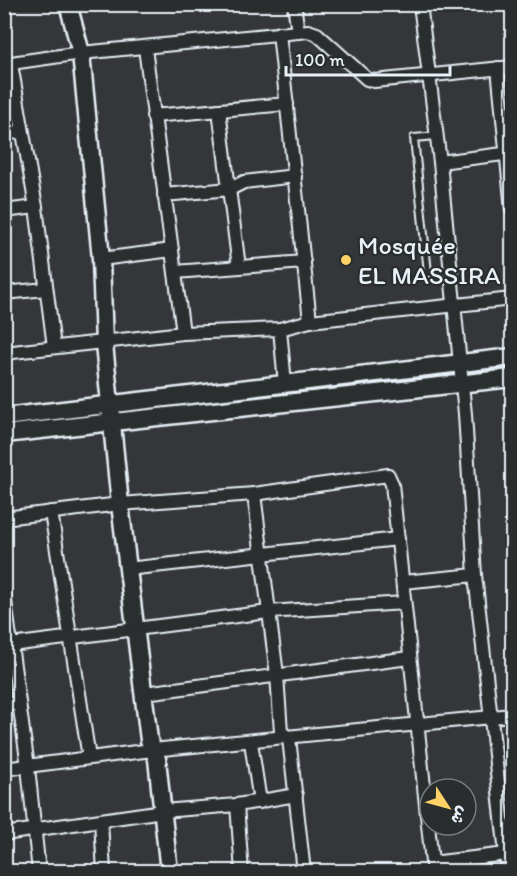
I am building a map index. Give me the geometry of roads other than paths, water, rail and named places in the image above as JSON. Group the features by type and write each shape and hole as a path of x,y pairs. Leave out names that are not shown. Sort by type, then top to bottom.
{"street":[{"path":"68,4 81,53 101,259 104,344 120,504 134,628 152,750 157,759 169,872"},
{"path":"294,4 298,32"},
{"path":"420,4 431,74 440,162 461,382 475,575 489,718 508,872"},
{"path":"54,347 36,207 8,64 81,53 298,32 317,34 367,79 374,81 513,68"},
{"path":"279,33 310,321"},
{"path":"145,48 183,333"},
{"path":"498,68 509,153 513,210"},
{"path":"153,116 287,104"},
{"path":"219,111 239,267"},
{"path":"4,133 22,132"},
{"path":"440,162 509,153"},
{"path":"164,195 230,189 244,182 295,176"},
{"path":"4,211 36,207"},
{"path":"101,259 172,250"},
{"path":"175,272 304,262"},
{"path":"4,292 46,289"},
{"path":"4,353 104,344 183,333 280,329 310,321 513,299"},
{"path":"280,329 285,384"},
{"path":"4,434 285,384 513,357"},
{"path":"4,417 112,415 513,378"},
{"path":"4,518 120,504 254,494 388,475 392,484 432,867 506,854"},
{"path":"254,494 277,675 281,732 289,738 304,872"},
{"path":"51,512 72,636 89,758"},
{"path":"127,569 398,539"},
{"path":"403,582 475,575"},
{"path":"4,594 28,767 39,872"},
{"path":"11,645 268,612 404,603"},
{"path":"145,693 409,658"},
{"path":"4,705 19,703"},
{"path":"4,769 152,750 513,715"},
{"path":"251,742 260,802"},
{"path":"4,834 163,812 237,806 296,795"},
{"path":"237,806 242,872"},
{"path":"101,821 104,872"}],"lane":[{"path":"437,136 414,138 415,150 428,273 450,271"}],"place":[{"name":"Mosquée EL MASSIRA","path":"346,260"}]}
